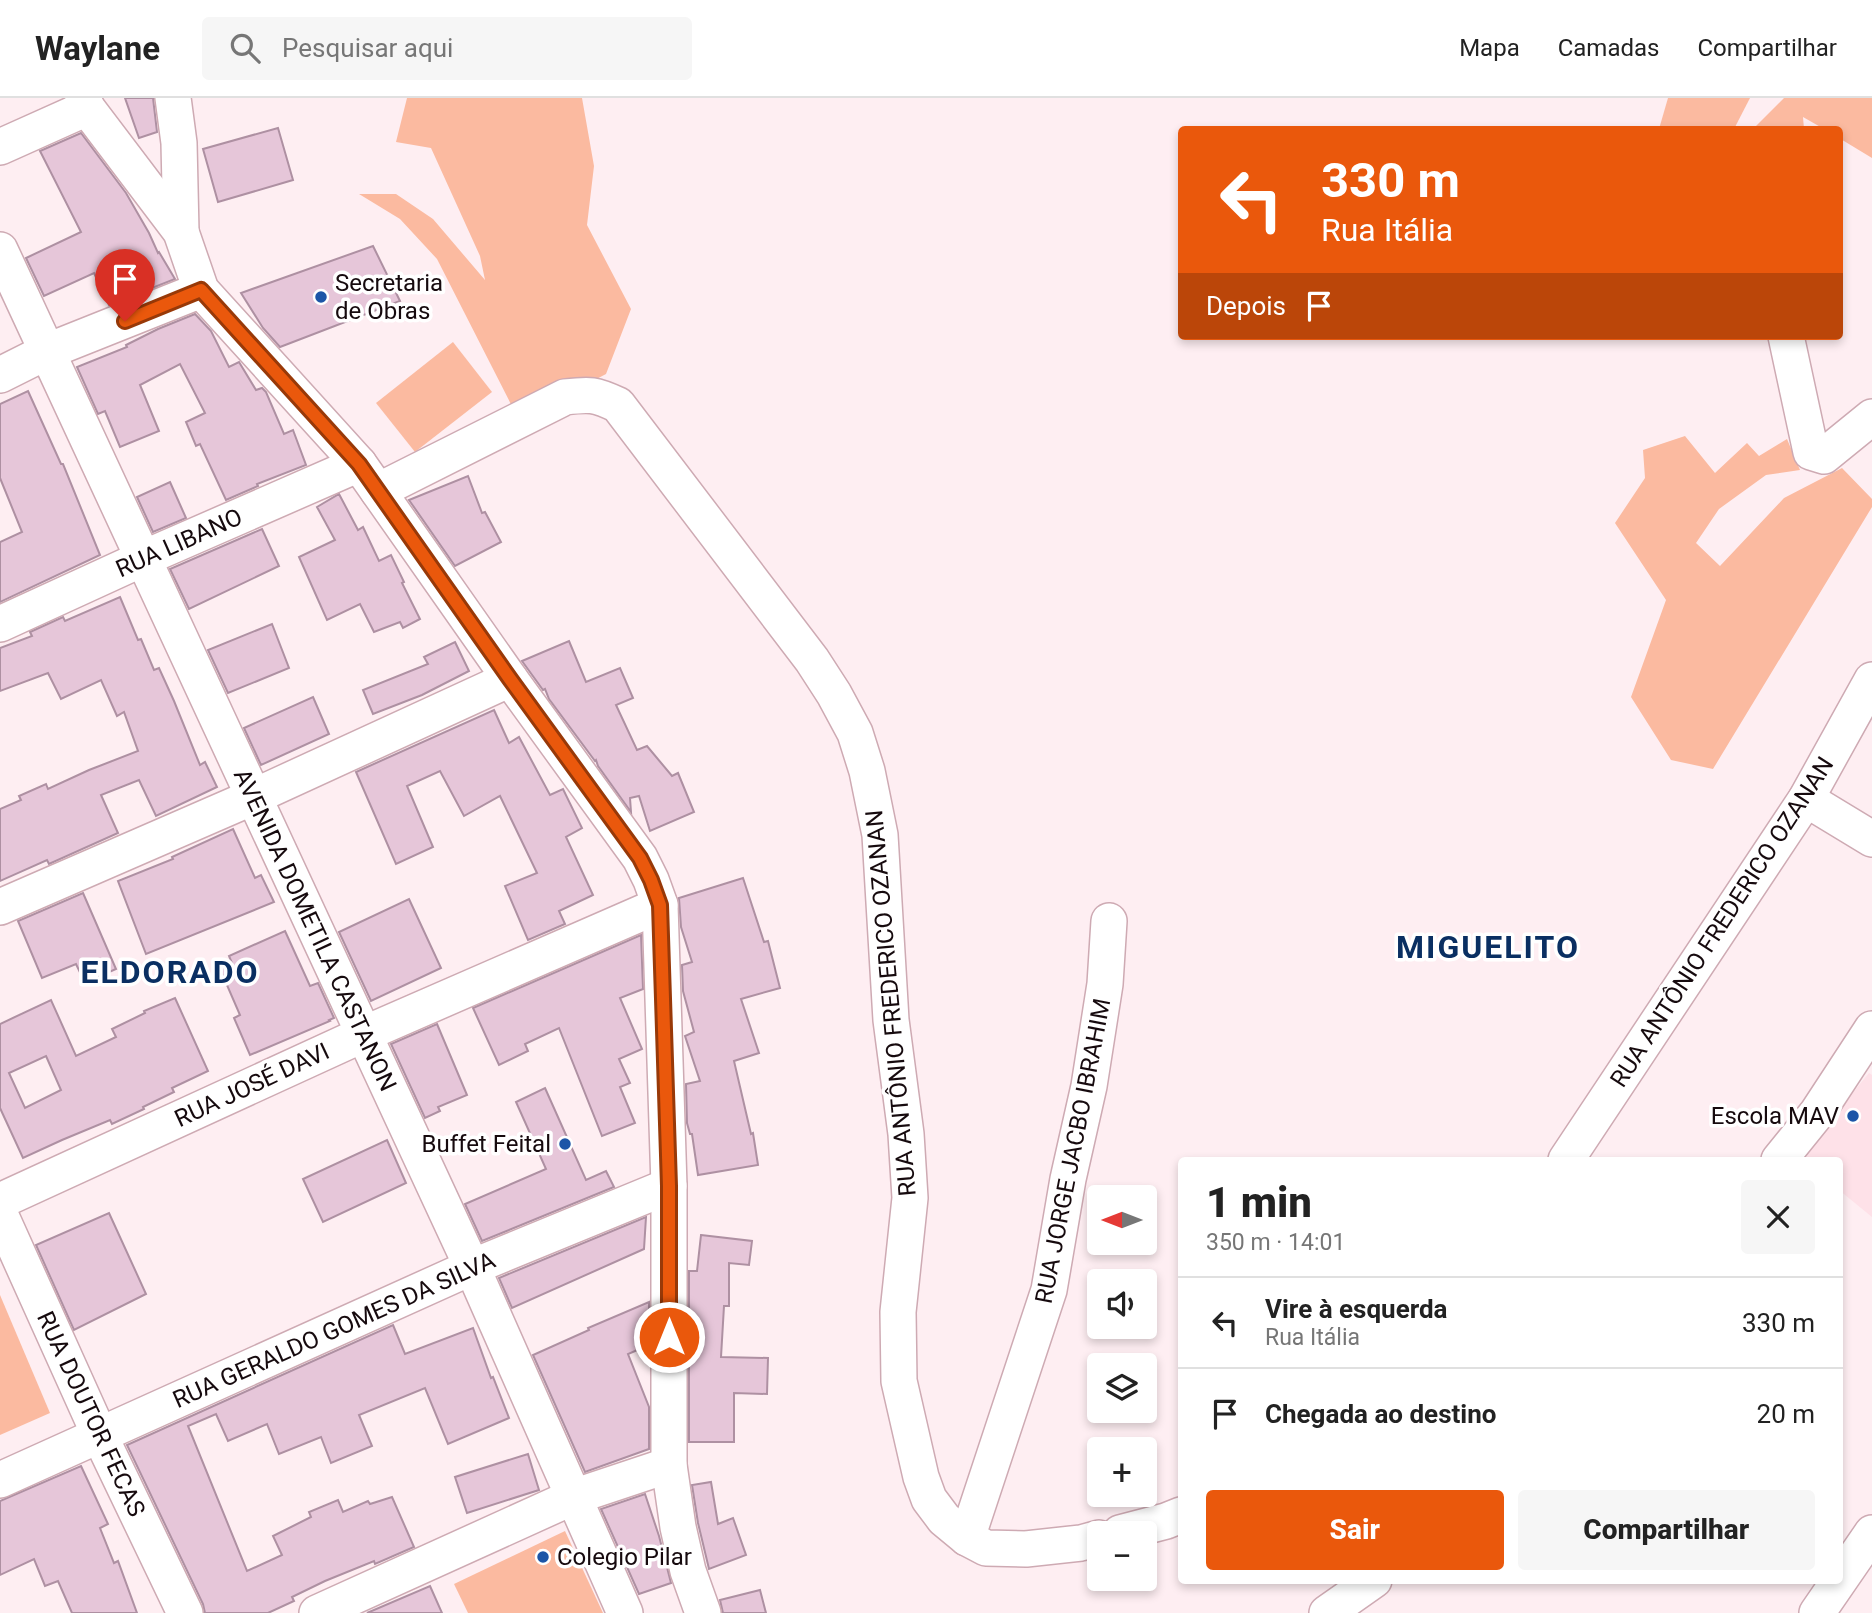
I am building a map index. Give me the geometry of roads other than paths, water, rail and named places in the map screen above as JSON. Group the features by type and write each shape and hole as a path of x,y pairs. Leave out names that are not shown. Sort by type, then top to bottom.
{"street":[{"path":"173,98 179,143 181,232"},
{"path":"0,147 85,103 181,232 201,290 368,478 640,858 651,880 660,905 669,1186 669,1465 688,1571 703,1613"},
{"name":"AVENIDA DOMETILA CASTANON","path":"0,250 472,1267 625,1613"},
{"path":"0,375 48,351 201,290"},
{"path":"1787,340 1811,452 1824,456 1872,417"},
{"name":"RUA ANTÔNIO FREDERICO OZANAN","path":"368,478 565,397 593,394 618,405 813,660 855,733 867,771 880,835 891,1020 906,1134 910,1198 898,1312 900,1381 912,1443 929,1499 944,1520 967,1538 986,1548 1026,1549 1087,1541"},
{"name":"RUA LIBANO","path":"0,624 144,558 368,478"},
{"path":"0,907 253,797 510,679"},
{"name":"RUA ANTÔNIO FREDERICO OZANAN","path":"1568,1157 1806,799 1872,680"},
{"path":"1806,799 1872,838"},
{"name":"RUA JOSÉ DAVI","path":"0,1201 364,1034 660,905"},
{"name":"RUA JORGE JACBO IBRAHIM","path":"967,1538 1049,1290 1068,1179 1089,1086 1105,984 1109,921"},
{"path":"1781,1157 1817,1113 1872,1030"},
{"name":"RUA GERALDO GOMES DA SILVA","path":"0,1480 472,1267 669,1186"},
{"name":"RUA DOUTOR FECAS","path":"0,1214 100,1436 185,1613"},
{"path":"317,1613 573,1497 669,1465"},
{"path":"1157,1523 1178,1516"},
{"path":"1843,1574 1872,1533"},
{"path":"1327,1613 1368,1584"},
{"path":"1816,1613 1836,1584"}],"place":[{"name":"Secretaria de Obras","path":"321,297"},
{"name":"Escola MAV","path":"1853,1116"},
{"name":"Buffet Feital","path":"565,1144"},
{"name":"Colegio Pilar","path":"543,1557"}],"district":[{"name":"MIGUELITO","path":"1488,947"},
{"name":"ELDORADO","path":"170,972"}]}
